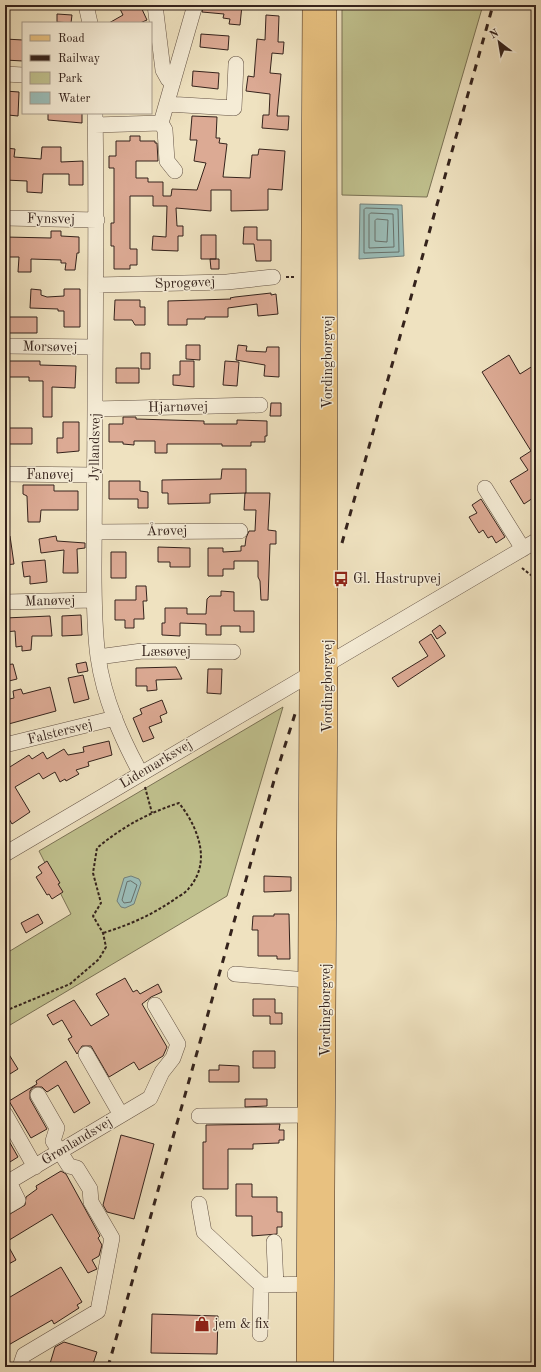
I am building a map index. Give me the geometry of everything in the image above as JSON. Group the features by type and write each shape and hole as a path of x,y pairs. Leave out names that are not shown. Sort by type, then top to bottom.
{"main road":[{"name":"Vordingborgvej","path":"312,5 312,277 307,980 316,1115"},
{"name":"Vordingborgvej","path":"306,1367 315,1284 316,1115 328,663 328,5"},
{"name":"Vordingborgvej","path":"315,1284 324,1367"}],"street":[{"path":"86,5 90,22"},
{"path":"155,5 163,70 168,79 173,82"},
{"path":"175,171 167,161 165,130 161,123 195,5"},
{"path":"167,104 234,108 236,64"},
{"path":"5,74 22,74"},
{"path":"95,119 161,123"},
{"name":"Jyllandsvej","path":"95,119 96,285 94,347 94,600 98,657 106,692 115,718 125,744 141,774"},
{"name":"Fynsvej","path":"5,218 96,220"},
{"name":"Sprogøvej","path":"96,285 227,282 273,277"},
{"name":"Morsøvej","path":"5,346 94,347"},
{"name":"Hjarnøvej","path":"95,409 260,404"},
{"name":"Fanøvej","path":"5,474 94,475"},
{"path":"485,488 530,545"},
{"name":"Årøvej","path":"94,532 240,531"},
{"name":"Lidemarksvej","path":"5,854 530,545"},
{"name":"Manøvej","path":"5,602 94,600"},
{"name":"Læsøvej","path":"98,657 142,651 233,652"},
{"name":"Falstersvej","path":"5,745 115,718"},
{"name":"Vordingborgvej","path":"235,974 307,980"},
{"name":"Grønlandsvej","path":"7,1183 150,1098 162,1072 173,1058 178,1044 155,1005"},
{"path":"86,1054 121,1115"},
{"path":"20,1367 24,1355 98,1311 112,1238 91,1202 90,1189 76,1168 69,1166 54,1141 57,1128 38,1095"},
{"path":"5,1114 35,1166"},
{"path":"199,1116 316,1115"},
{"path":"6,1207 18,1200 7,1183"},
{"path":"199,1204 204,1232 261,1285 315,1284"},
{"path":"274,1242 276,1284"},
{"path":"260,1334 261,1285"}],"path":[{"path":"273,277 312,277"},
{"path":"522,568 536,579"},
{"path":"141,774 152,813"},
{"path":"5,1011 70,984 99,959 106,947 103,933 92,916 101,903 93,873 97,848 118,830 152,813 179,803 191,817 199,839 201,869 189,889 160,909 131,924 103,933"}],"green space":[{"path":"342,5 483,5 427,197 342,195"},
{"path":"283,707 227,896 5,1028 5,954 71,914 39,851"}],"water":[{"path":"360,204 402,205 404,256 359,259"},
{"path":"131,876 139,879 141,883 134,904 125,908 121,907 117,901 124,878"}],"building":[{"path":"118,5 140,5 147,20 142,22 111,22 123,15"},
{"path":"204,5 242,5 240,25 229,24 230,19 223,18 224,14 202,12"},
{"path":"57,14 72,15 71,22 57,22"},
{"path":"266,15 279,16 278,42 284,42 283,54 272,53 270,73 281,74 277,116 289,116 288,130 262,128 263,115 269,115 270,94 246,91 248,76 254,77 257,39 265,40"},
{"path":"201,34 229,36 228,50 200,47"},
{"path":"5,39 22,40 22,61 5,60"},
{"path":"193,71 219,73 218,89 192,86"},
{"path":"5,91 19,92 18,116 8,115 8,107 5,107"},
{"path":"48,114 82,114 82,123 48,120"},
{"path":"192,116 217,117 216,138 220,138 219,143 227,144 223,177 250,178 252,155 258,155 259,149 285,151 282,190 268,189 268,210 231,211 231,190 211,190 211,211 176,208 177,226 183,226 183,236 178,236 178,251 152,250 153,236 166,237 167,206 153,206 153,196 130,196 130,249 137,249 137,265 130,265 130,269 114,269 114,246 111,246 111,223 114,223 114,168 109,168 109,156 116,156 116,141 130,141 130,136 140,136 140,141 155,141 155,143 157,143 158,161 136,161 136,178 148,178 148,182 163,182 163,196 171,196 172,189 197,190 206,163 194,161 197,140 190,140"},
{"path":"42,147 61,147 61,162 83,161 83,185 69,185 69,174 43,174 42,193 27,192 27,181 5,180 6,148 15,149 14,157 41,159"},
{"path":"244,227 257,227 257,240 271,240 271,261 256,261 254,244 243,244"},
{"path":"51,231 61,231 61,236 79,237 79,253 77,253 75,270 65,270 66,263 61,263 61,260 31,259 31,272 18,272 19,257 5,257 5,237 51,238"},
{"path":"201,235 216,235 216,259 201,259"},
{"path":"210,259 219,259 219,269 211,269"},
{"path":"31,289 41,290 41,295 47,297 64,296 64,289 80,289 80,327 64,327 64,311 58,311 58,309 30,308"},
{"path":"271,293 271,295 276,294 278,314 258,316 257,304 228,308 228,317 187,319 187,325 168,325 168,301 231,299 230,298"},
{"path":"115,300 140,300 140,307 145,307 145,325 135,325 132,320 114,320"},
{"path":"37,317 37,333 8,333 8,328 5,328 5,318"},
{"path":"186,345 200,345 200,360 186,359"},
{"path":"238,345 247,346 246,351 266,352 267,347 279,347 279,377 264,376 265,365 236,360"},
{"path":"141,353 150,353 150,369 141,369"},
{"path":"509,355 520,374 536,364 536,496 524,504 510,481 528,470 520,458 531,451 482,372"},
{"path":"9,361 40,361 40,365 76,366 75,388 52,387 52,417 43,417 43,381 29,381 29,377 9,377"},
{"path":"180,361 194,361 194,387 173,385 173,375 180,375"},
{"path":"225,361 239,362 237,386 223,385"},
{"path":"116,368 139,368 139,383 116,383"},
{"path":"271,403 281,403 281,416 270,416"},
{"path":"123,417 136,417 136,419 204,421 204,424 237,424 237,420 267,421 267,436 265,436 265,442 251,442 251,446 222,446 222,444 167,444 167,453 155,453 155,441 134,441 134,445 123,444 123,442 109,442 109,424 123,424"},
{"path":"63,422 79,422 79,451 57,453 57,438 63,438"},
{"path":"5,428 32,428 32,444 8,444 8,437 5,437"},
{"path":"222,469 246,469 246,493 210,494 210,503 168,504 168,493 162,493 162,480 221,479"},
{"path":"109,481 140,481 140,491 148,492 148,508 138,508 138,499 109,499"},
{"path":"23,485 54,485 54,491 78,491 78,510 41,510 40,522 28,522 27,496 23,494"},
{"path":"245,493 270,493 268,530 276,531 276,544 270,544 268,600 261,600 260,581 258,577 258,561 234,561 234,569 223,569 223,576 208,576 208,548 223,548 223,552 241,551 241,546 245,546 249,531 255,531 256,510 244,510"},
{"path":"481,499 505,537 496,543 492,536 488,538 483,530 479,533 469,517 477,513 472,505"},
{"path":"5,536 10,536 14,564 5,565"},
{"path":"56,536 57,541 85,543 85,548 77,549 78,573 63,573 64,550 41,553 39,539"},
{"path":"158,547 190,548 190,567 170,567 170,562 158,562"},
{"path":"111,552 126,552 126,578 111,578"},
{"path":"45,560 47,582 30,584 30,576 24,577 22,562"},
{"path":"136,586 146,586 147,601 143,601 144,619 134,619 134,628 125,628 125,620 115,620 115,600 136,600"},
{"path":"221,591 234,592 234,611 254,611 254,632 240,632 240,626 221,626 221,635 206,635 206,624 180,623 180,636 162,635 162,623 165,623 165,608 187,608 187,614 206,614 207,599 210,596 221,596"},
{"path":"81,615 82,635 62,636 62,616"},
{"path":"50,616 52,636 32,636 31,650 22,651 22,646 16,647 15,631 5,632 5,618"},
{"path":"440,625 446,633 437,639 432,631"},
{"path":"431,634 445,656 398,687 392,678 428,656 419,642"},
{"path":"86,662 88,671 78,673 76,664"},
{"path":"13,664 17,679 5,682 5,665"},
{"path":"176,667 182,679 156,680 157,690 147,691 147,686 136,686 136,668"},
{"path":"208,669 222,669 221,694 207,693"},
{"path":"83,675 89,699 74,703 68,678"},
{"path":"50,687 56,711 5,725 5,700 14,698 13,691 21,689 23,694"},
{"path":"162,700 167,713 160,716 162,722 149,727 154,738 143,742 133,718 142,714 140,709"},
{"path":"109,741 112,755 88,762 89,766 76,770 79,774 66,781 65,779 60,782 55,772 43,779 39,773 15,787 30,812 12,824 5,812 5,770 29,755 32,759 43,752 47,759 64,749 68,755 84,752 83,747"},
{"path":"47,861 60,883 58,884 63,892 52,899 49,894 47,895 36,877 42,873 38,867"},
{"path":"264,876 291,877 291,891 264,892"},
{"path":"38,914 43,923 26,933 21,923"},
{"path":"274,914 289,914 290,959 277,959 277,956 258,956 258,930 252,930 253,916 274,916"},
{"path":"125,978 133,992 137,990 140,994 158,984 162,992 151,997 142,1004 167,1047 163,1056 139,1070 134,1062 109,1077 91,1046 82,1046 77,1054 68,1039 72,1037 62,1020 53,1025 47,1015 74,1000 91,1026 109,1015 96,994"},
{"path":"253,999 275,999 275,1013 282,1013 282,1024 270,1024 270,1016 253,1016"},
{"path":"5,1048 18,1069 5,1077"},
{"path":"253,1051 275,1051 275,1068 253,1068"},
{"path":"66,1061 90,1103 74,1113 58,1085 47,1092 42,1087 33,1087 30,1091 30,1099 47,1129 31,1138 9,1101 37,1084 36,1081"},
{"path":"219,1065 239,1066 239,1082 209,1082 209,1070 219,1070"},
{"path":"245,1099 267,1099 267,1106 245,1107"},
{"path":"280,1124 279,1130 284,1130 284,1140 279,1140 279,1143 253,1144 253,1149 228,1149 228,1189 203,1189 203,1142 206,1142 206,1125"},
{"path":"5,1134 18,1157 5,1165"},
{"path":"121,1135 154,1144 134,1219 107,1212 103,1205"},
{"path":"61,1171 66,1174 100,1236 98,1238 102,1245 99,1256 92,1260 97,1269 88,1273 52,1214 6,1242 16,1260 5,1266 5,1217 25,1205 26,1197 37,1189 36,1186"},
{"path":"236,1184 252,1184 252,1197 277,1197 277,1212 282,1212 282,1227 277,1227 277,1234 252,1236 252,1216 236,1216"},
{"path":"61,1267 82,1302 77,1305 79,1308 54,1324 52,1320 5,1347 5,1300"},
{"path":"152,1314 218,1316 217,1354 151,1353"},
{"path":"64,1342 97,1352 92,1367 49,1367 55,1347"}],"railway":[{"path":"342,543 493,5"},
{"path":"108,1367 275,777 295,714"}],"place":[{"name":"Gl. Hastrupvej","path":"341,579"},
{"name":"jem & fix","path":"202,1324"}]}
